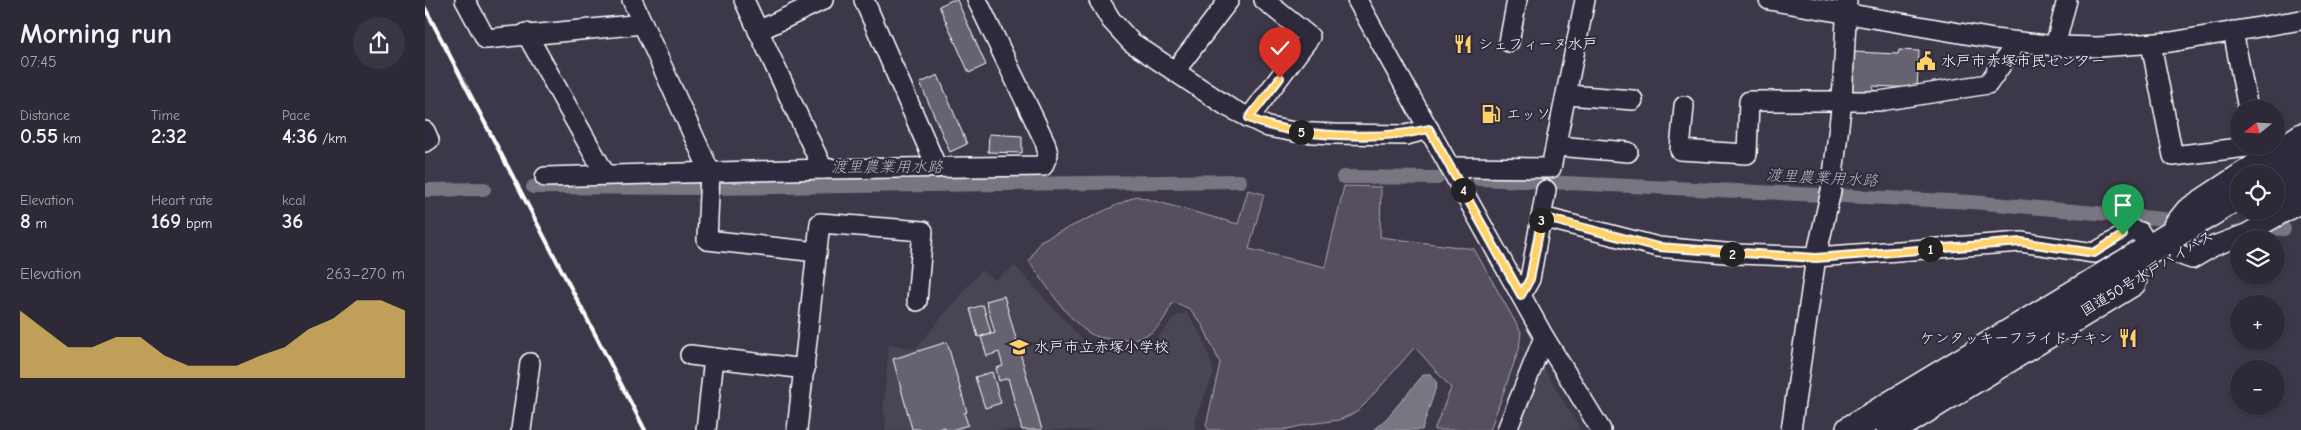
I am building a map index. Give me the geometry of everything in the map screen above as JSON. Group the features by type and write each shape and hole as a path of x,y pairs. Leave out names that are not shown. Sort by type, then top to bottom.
{"highway":[{"path":"2285,168 2301,158"},
{"path":"2285,190 2301,180"},
{"name":"国道50号水戸バイパス","path":"1891,430 2176,244 2230,203"},
{"name":"国道50号水戸バイパス","path":"1850,430 2150,249 2176,244 2230,220"}],"street":[{"path":"465,0 486,38 643,24"},
{"path":"632,0 710,172 707,240 817,252"},
{"path":"744,0 823,169"},
{"path":"758,31 823,0"},
{"path":"864,0 937,168"},
{"path":"545,177 823,169 1043,166 1048,154 1045,142 977,0"},
{"path":"1099,0 1111,20 1131,42 1228,107 1268,127 1295,132 1406,135 1429,129"},
{"path":"1175,71 1229,0"},
{"path":"1249,118 1310,37 1264,0"},
{"path":"1357,0 1543,337 1601,430"},
{"path":"1509,42 1517,0"},
{"path":"1450,167 1551,168 1557,146 1585,0"},
{"path":"1769,0 1847,7 2017,42 2055,46 2151,44 2194,39 2301,20"},
{"path":"2055,46 2067,0"},
{"path":"1791,430 1816,258 1829,199 1842,100 1847,7"},
{"path":"2233,31 2246,100"},
{"path":"526,33 605,174"},
{"path":"1683,106 1680,150 1747,154 1749,101 1842,100 1880,102 1988,84 2017,42"},
{"path":"2151,44 2173,156 2230,149"},
{"path":"1567,95 1633,100"},
{"path":"425,131 429,140 425,142"},
{"path":"2301,133 2186,210 2173,225 2176,244 2192,259 2214,246 2246,234 2301,203"},
{"path":"1557,146 1628,152"},
{"path":"1521,295 1530,279 1546,190"},
{"path":"1542,217 1658,247 1816,258 2021,242 2094,253 2133,230 2140,232 2150,249"},
{"path":"797,430 820,223 923,231 917,302"},
{"path":"1507,430 1543,337"},
{"path":"690,355 805,369"},
{"path":"706,430 714,358"},
{"path":"521,430 530,363"}],"shaded area":[{"path":"1344,186 1381,187 1380,237 1474,249 1521,332 1519,349 1490,430 1434,430 1451,388 1415,347 1357,412 1339,420 1283,430 1209,430 1206,426 1220,363 1203,326 1190,309 1173,302 1161,324 1144,336 1122,339 1099,337 1082,328 1065,311 1029,261 1040,241 1136,196 1238,224 1248,190 1264,194 1249,249 1325,267"},
{"name":"水戸市立赤塚小学校","path":"1015,266 1084,341 1131,348 1147,345 1162,333 1174,317 1187,312 1204,340 1214,374 1194,421 1196,430 885,430 886,418 883,411 889,344 915,349 981,270 995,280"},
{"path":"1542,365 1581,430 1513,430"},
{"path":"1424,374 1431,374 1437,384 1422,430 1373,430 1386,419"}],"building":[{"path":"952,0 957,0 986,65 969,73 939,6"},
{"path":"1899,50 1919,51 1917,88 1873,86 1873,93 1852,92 1854,52 1898,54"},
{"path":"938,75 967,144 950,152 920,83"},
{"path":"989,134 1022,136 1022,153 988,152"},
{"path":"1004,296 1042,430 1022,430 1008,378 999,381 996,368 1003,366 999,352 987,356 981,337 995,333 986,301"},
{"path":"983,305 991,333 978,337 970,309"},
{"path":"947,342 967,412 964,413 968,425 952,430 945,430 945,427 935,430 912,429 893,359"},
{"path":"992,372 1001,403 985,408 975,377"}],"waterway":[{"name":"渡里農業用水路","path":"1343,177 1437,178"},
{"name":"渡里農業用水路","path":"1479,179 1972,202 2164,219"},
{"name":"渡里農業用水路","path":"533,187 706,188 1240,181"},
{"name":"渡里農業用水路","path":"425,190 484,189"},
{"name":"渡里農業用水路","path":"2257,227 2284,229"}],"railway":[{"path":"425,8 645,430"}],"place":[{"name":"シェフィーヌ水戸","path":"1463,44"},
{"name":"水戸市赤塚市民センター","path":"1926,61"},
{"name":"エッソ","path":"1491,114"},
{"name":"ケンタッキーフライドチキン","path":"2128,338"},
{"name":"水戸市立赤塚小学校","path":"1019,347"}],"route":[{"path":"1280,78 1249,118 1268,127 1295,132 1406,135 1429,129 1521,295 1530,279 1542,217 1658,247 1816,258 2021,242 2094,253 2123,235"}]}
